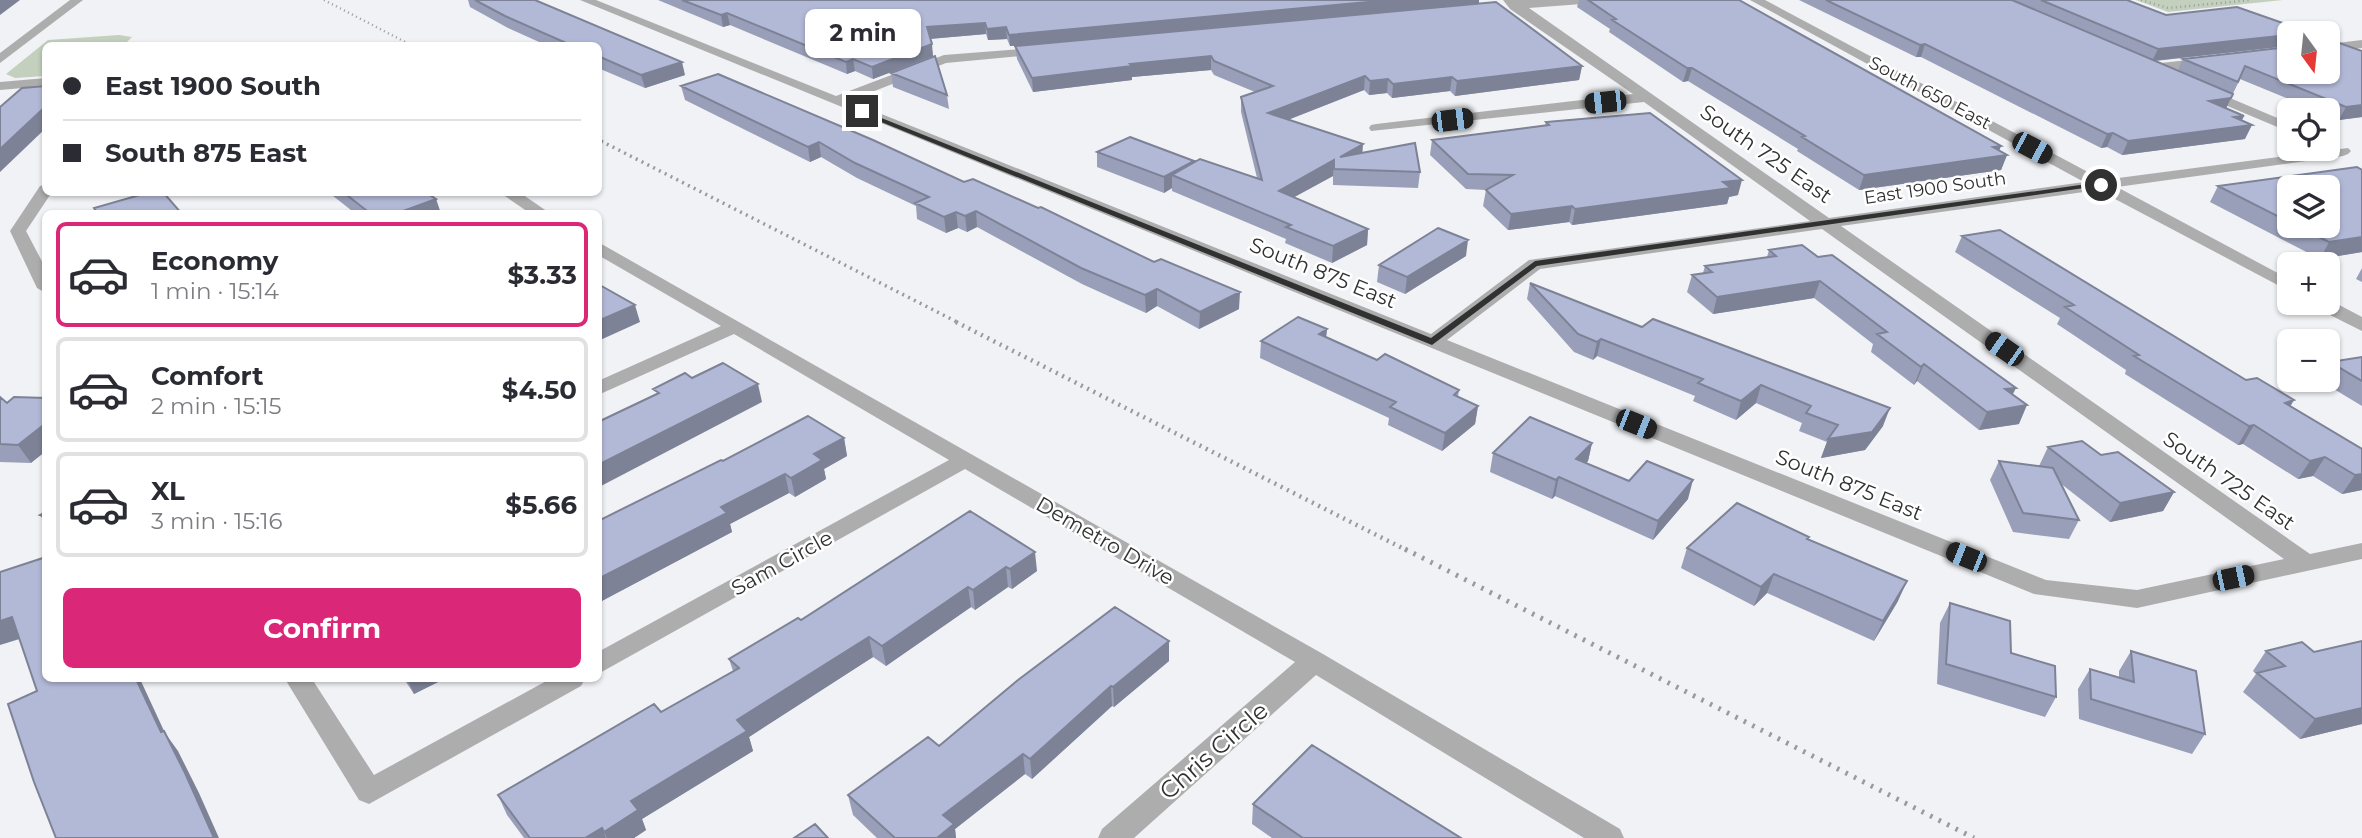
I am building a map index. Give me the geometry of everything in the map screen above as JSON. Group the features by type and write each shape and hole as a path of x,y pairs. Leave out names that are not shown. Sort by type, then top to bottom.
{"street":[{"path":"0,59 77,0"},
{"name":"South 875 East","path":"586,0 2043,588 2137,599 2362,551"},
{"path":"1510,4 1581,0"},
{"name":"South 650 East","path":"1756,0 2277,280"},
{"name":"South 725 East","path":"1510,4 1647,97 2306,563"},
{"path":"0,38 31,36"},
{"path":"2340,47 2362,44"},
{"path":"836,101 944,59 1053,49"},
{"path":"2227,59 2145,66 2277,123"},
{"path":"0,86 42,82"},
{"path":"1376,128 1647,97"},
{"path":"2340,150 2362,160"},
{"name":"East 1900 South","path":"1432,342 1535,264 2101,185 2277,157"},
{"path":"42,196 18,231 42,280"},
{"path":"512,196 530,210"},
{"name":"Demetro Drive","path":"602,249 1314,661 1609,838"},
{"path":"2340,313 2362,325"},
{"path":"602,387 734,327"},
{"name":"Sam Circle","path":"602,662 964,461"},
{"name":"Chris Circle","path":"1113,838 1314,661"},
{"path":"300,682 369,792 567,682"}],"path":[{"path":"324,0 405,42"},
{"path":"2141,0 2168,8 2252,0"},
{"path":"602,142 1974,838"}],"green space":[{"path":"2136,0 2283,0 2168,12"},
{"path":"119,35 132,37 127,42 46,42"},
{"path":"42,45 42,76 15,78 6,74"}],"building":[{"path":"475,0 535,0 682,62 641,75 602,58 602,42 564,42"},
{"path":"682,0 1390,0 1009,35 1006,27 987,29 985,23 927,27 932,44 872,67 853,59 846,62 727,13 721,15"},
{"path":"1588,0 1739,0 2001,146 1993,147 2007,155 1864,175 1802,137 1805,136 1692,68 1687,68 1612,20 1616,19"},
{"path":"1826,0 2012,0 2233,94 2231,98 2209,101 2244,116 2234,117 2252,125 2128,141 2113,133 2107,134 1925,44 1920,45"},
{"path":"2041,0 2127,0 2166,15 2237,7 2277,21 2277,36 2158,49"},
{"path":"1496,2 1582,66 1457,81 1452,77 1393,84 1388,79 1370,81 1365,76 1268,113 1363,144 1340,157 1415,143 1420,172 1334,169 1334,160 1279,191 1368,229 1333,246 1286,227 1291,225 1172,175 1200,159 1262,180 1241,97 1273,86 1214,61 1211,56 1032,78 1015,46"},
{"path":"2340,43 2362,51 2362,105 2346,107 2340,105 2340,98 2324,98 2289,84 2340,84"},
{"path":"2277,48 2277,79 2245,66 2238,82 2183,59"},
{"path":"935,56 947,95 891,73"},
{"path":"718,74 964,182 973,179 1041,207 1154,262 1161,259 1240,292 1200,312 1157,289 1145,295 1081,268 976,211 965,216 956,212 944,217 915,203 929,197 855,163 819,142 808,147 681,86"},
{"path":"42,86 42,110 0,149 0,107 22,88"},
{"path":"1650,113 1742,180 1723,182 1731,188 1575,209 1572,206 1511,214 1486,190 1513,175 1468,174 1432,140 1549,125 1546,122"},
{"path":"1130,137 1194,161 1164,177 1097,152"},
{"path":"2357,167 2362,170 2362,237 2329,242 2321,238 2340,238 2340,175 2298,175"},
{"path":"2277,178 2277,216 2218,186"},
{"path":"136,196 166,196 179,210 95,210 94,208"},
{"path":"348,196 431,196 436,199 406,210 366,210"},
{"path":"1438,228 1468,240 1407,277 1379,265"},
{"path":"2000,230 2246,380 2257,378 2294,400 2285,403 2362,449 2362,474 2355,475 2325,457 2310,461 2254,425 2249,426 2134,356 2139,355 2065,307 2074,305 1962,236"},
{"path":"1802,245 1818,257 1832,255 2016,388 2005,389 2027,405 1987,412 1924,364 1921,367 1877,334 1887,332 1820,281 1717,297 1692,275 1712,272 1705,266 1776,256 1769,250"},
{"path":"1530,283 1642,327 1653,319 1890,408 1872,432 1828,439 1838,425 1806,413 1811,406 1761,385 1741,401 1698,383 1703,379 1601,339 1597,342 1578,334"},
{"path":"602,286 635,305 602,319"},
{"path":"1298,317 1327,329 1319,334 1377,360 1385,354 1459,390 1454,395 1478,406 1445,433 1390,407 1396,402 1261,341"},
{"path":"2362,357 2362,381 2340,368 2340,360"},
{"path":"723,363 758,384 602,463 602,420 659,393 653,389 685,373 692,378"},
{"path":"0,397 7,403 14,397 42,398 42,426 18,445 0,444"},
{"path":"808,416 844,438 814,454 822,460 791,478 785,474 721,507 727,513 602,577 602,519 723,461"},
{"path":"1530,417 1592,443 1576,459 1629,481 1647,461 1693,480 1658,521 1559,477 1556,480 1493,453"},
{"path":"2082,441 2101,455 2118,452 2174,492 2120,503 2048,447"},
{"path":"1999,461 2053,468 2079,520 2023,513"},
{"path":"1737,503 1809,537 1807,539 1907,581 1883,621 1774,574 1761,587 1687,548"},
{"path":"970,511 1035,552 1010,569 1006,567 973,590 968,587 882,646 869,637 737,720 747,731 631,801 638,810 604,832 602,828 585,838 530,838 498,795 654,704 661,712 739,668 729,659 798,618 801,620"},
{"path":"42,558 42,682 137,682 161,732 164,731 185,773 214,838 56,838 8,704 37,691 12,617 0,621 0,572"},
{"path":"1950,603 2010,621 2011,653 2055,666 2056,697 1946,664"},
{"path":"1115,607 1169,641 1111,686 1030,759 1023,754 943,815 954,824 937,838 895,838 848,795 928,737 939,746 1018,680"},
{"path":"2362,641 2362,708 2315,719 2257,673 2285,666 2266,651 2302,642 2314,652"},
{"path":"2131,651 2196,671 2205,734 2091,699 2090,669 2134,682"},
{"path":"1312,745 1461,838 1303,838 1253,804"},
{"path":"815,824 828,838 794,838"}],"route":[{"path":"862,111 1432,342 1535,264 2101,185"}]}
